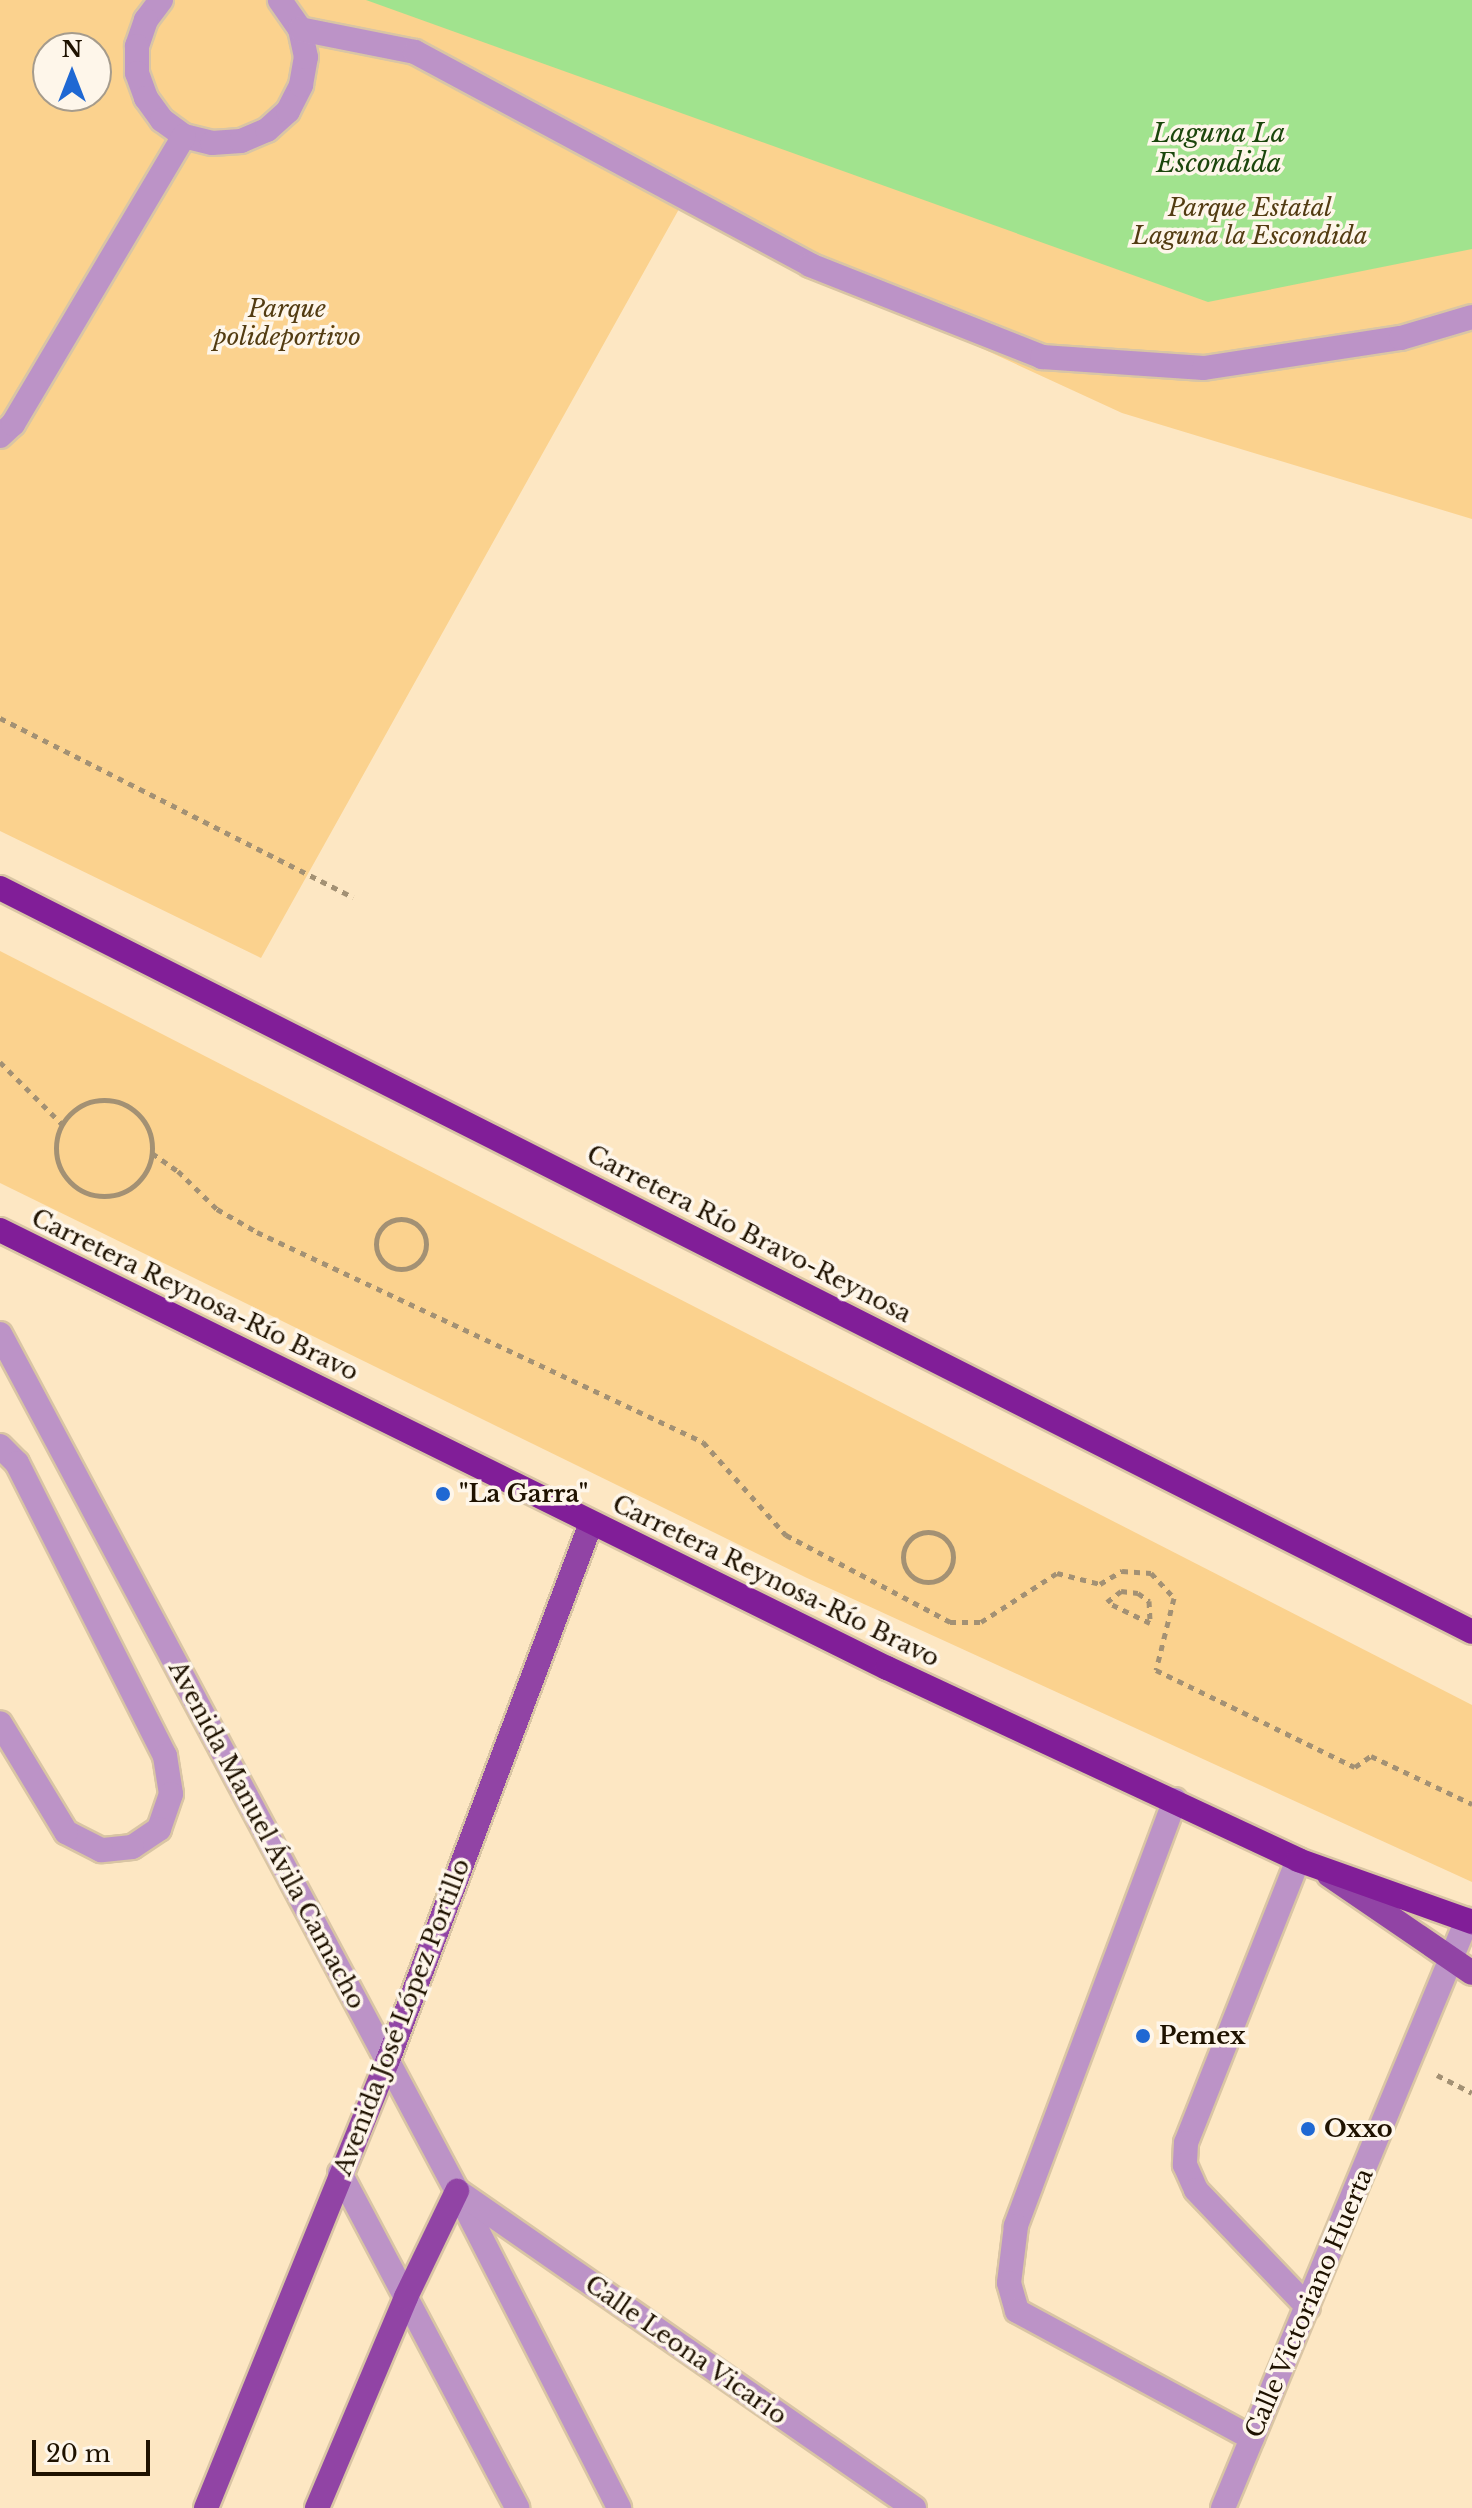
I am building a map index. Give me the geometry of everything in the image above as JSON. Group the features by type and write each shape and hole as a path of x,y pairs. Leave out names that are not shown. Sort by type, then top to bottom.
{"highway":[{"name":"Carretera Río Bravo-Reynosa","path":"0,888 1472,1632"},
{"name":"Carretera Reynosa-Río Bravo","path":"0,1230 887,1668 1308,1863 1469,1921"}],"main road":[{"name":"Avenida José López Portillo","path":"206,2508 388,2060 591,1523"},
{"name":"Carretera Reynosa-Río Bravo","path":"1308,1863 1461,1967"},
{"path":"317,2508 406,2297 457,2191"}],"street":[{"path":"161,0 146,20 137,46 137,73 146,98 162,120 184,136 212,143 241,141 267,130 288,111 301,85 306,57 300,29 280,0"},
{"path":"300,29 415,52 810,265 1042,357 1204,368 1401,338 1472,317"},
{"path":"0,436 13,424 184,136"},
{"name":"Avenida Manuel Ávila Camacho","path":"0,1334 388,2060 619,2508"},
{"path":"0,1446 17,1463 165,1756 171,1794 159,1829 132,1847 101,1850 66,1832 0,1723"},
{"path":"1175,1800 1016,2226 1009,2283 1017,2311 1252,2438"},
{"path":"1308,1863 1186,2143 1185,2165 1196,2190 1308,2307"},
{"name":"Calle Victoriano Huerta","path":"1223,2508 1308,2307 1461,1967 1469,1921"},
{"path":"340,2173 517,2508"},
{"name":"Calle Leona Vicario","path":"457,2191 914,2508"}],"path":[{"path":"0,718 353,897"},
{"path":"0,1062 62,1124"},
{"path":"119,1102 134,1109 145,1121 152,1136 152,1153 148,1168 127,1190 97,1196 82,1190 61,1169 56,1154 62,1124 72,1111 86,1103 119,1102"},
{"path":"152,1153 178,1171 217,1209 257,1232 703,1442 786,1535 950,1622 981,1622 1057,1573 1100,1584 1122,1571 1151,1573 1174,1598 1156,1670 1355,1767 1371,1756 1472,1804"},
{"path":"394,1219 417,1224 426,1236 421,1259 408,1268 391,1267 383,1261 376,1246 380,1230 394,1219"},
{"path":"924,1532 946,1539 953,1553 951,1569 939,1580 930,1582 922,1582 907,1572 902,1556 908,1540 924,1532"},
{"path":"1121,1591 1138,1593 1149,1601 1150,1623 1107,1602 1121,1591"},
{"path":"1428,2071 1472,2093"}],"green space":[{"path":"0,0 1472,0 1472,519 1122,413 679,209 261,958 0,831"},
{"path":"0,951 1472,1705 1472,1882 807,1578 0,1183"}],"water":[{"name":"Laguna La Escondida","path":"366,0 1472,0 1472,249 1208,302"}],"place":[{"name":"\"La Garra\"","path":"443,1494"},
{"name":"Pemex","path":"1143,2036"},
{"name":"Oxxo","path":"1308,2129"}],"park label":[{"name":"Parque Estatal Laguna la Escondida","path":"1250,222"},
{"name":"Parque polideportivo","path":"287,323"}]}
